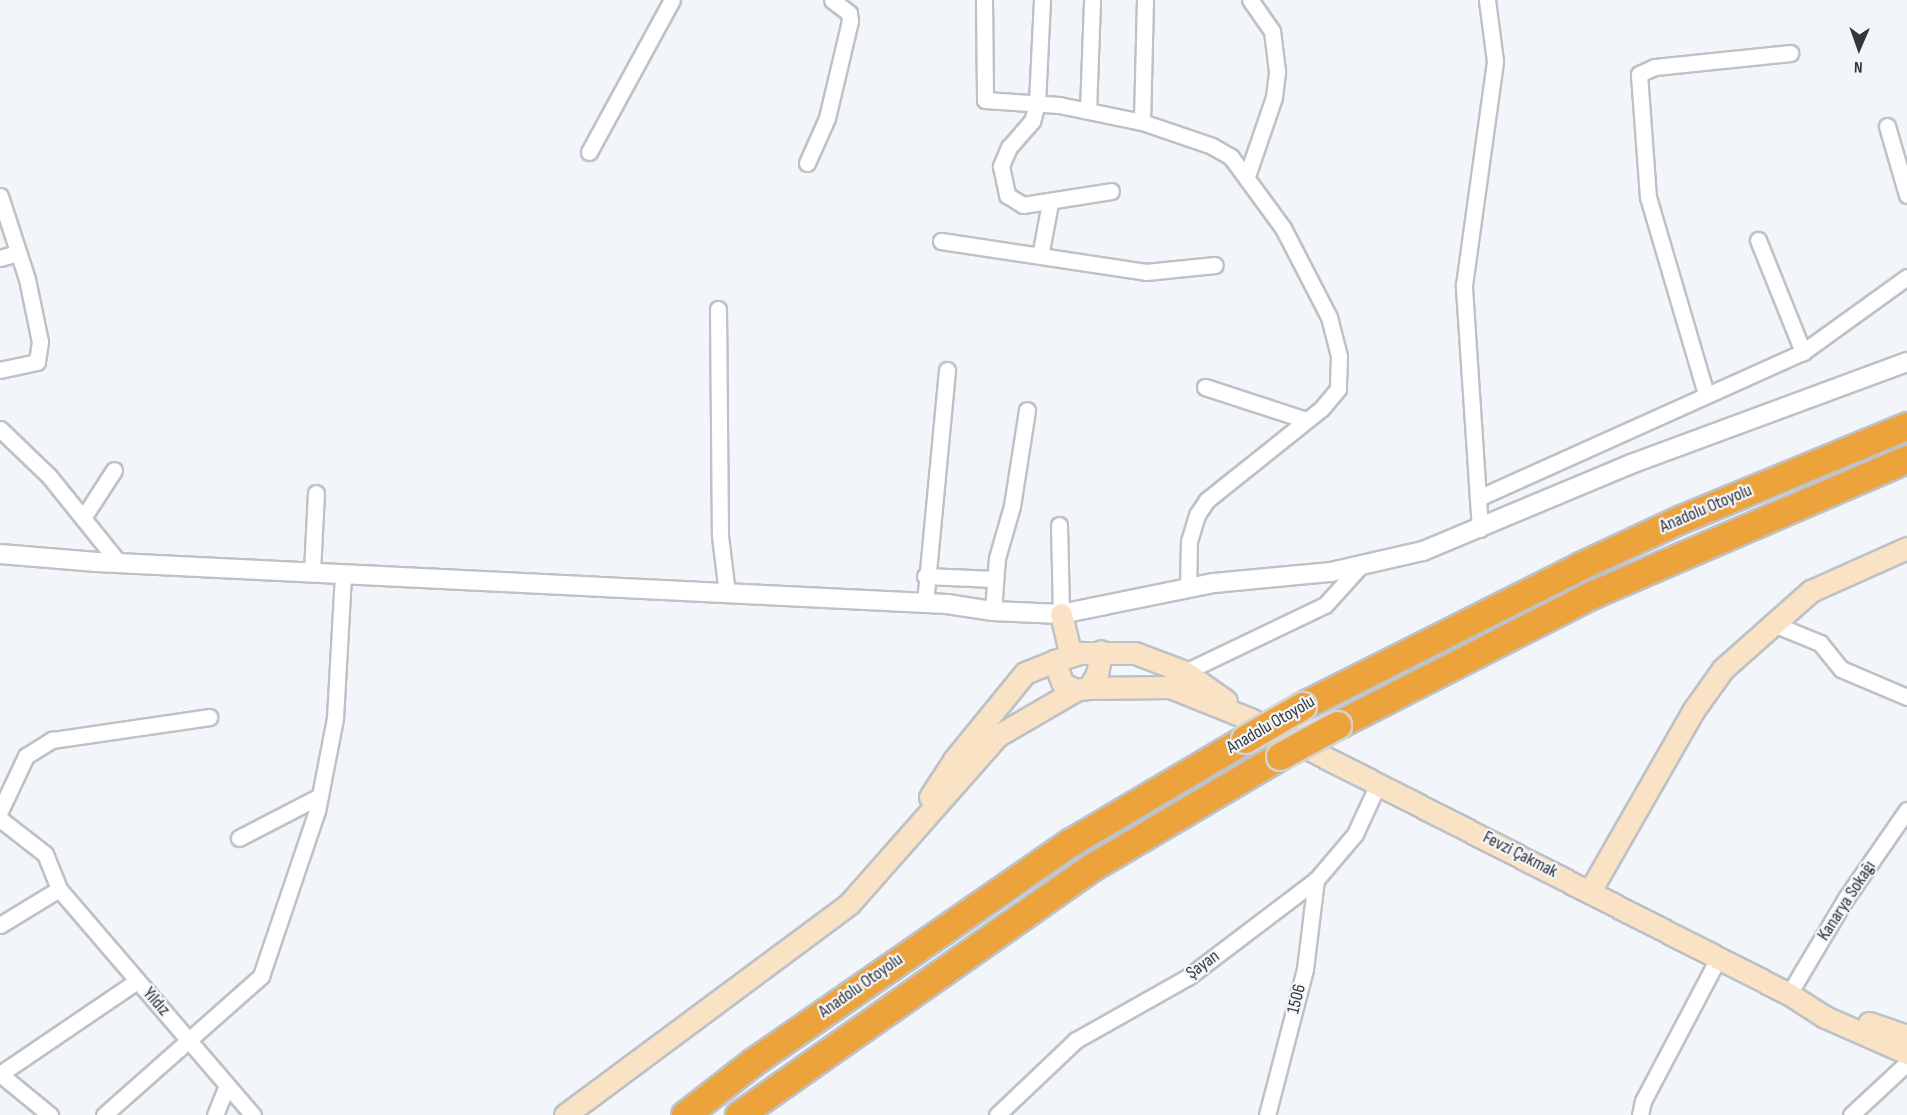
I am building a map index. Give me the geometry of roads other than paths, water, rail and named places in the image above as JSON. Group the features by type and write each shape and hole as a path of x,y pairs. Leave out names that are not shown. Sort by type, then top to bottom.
{"highway":[{"name":"Anadolu Otoyolu","path":"685,1115 753,1062 1071,842 1248,729 1302,706 1620,547 1907,426"},
{"name":"Anadolu Otoyolu","path":"738,1115 1092,867 1280,756 1601,591 1907,459"}],"main road":[{"path":"1590,891 1693,711 1723,669 1771,623 1811,591 1907,548"},
{"path":"1061,614 1063,684 1083,689 1170,687 1248,729"},
{"path":"566,1115 849,904 997,736 1083,689 1097,674 1101,651"},
{"path":"895,854 954,760 1025,673 1062,659 1101,651 1135,653 1185,672 1248,729"},
{"name":"Fevzi Çakmak","path":"1248,729 1378,784 1789,994"},
{"path":"1789,994 1907,1036"},
{"path":"1789,994 1825,1017 1907,1053"}],"street":[{"path":"588,152 672,0"},
{"path":"807,163 827,118 850,21 849,13 832,0"},
{"path":"984,0 985,100 1088,111 1142,122 1212,146 1231,157 1247,176 1311,276 1329,317 1339,356 1338,389 1306,420 1207,500 1197,515 1189,541 1188,588"},
{"path":"1042,0 1037,104 1032,122 1009,147 1001,166 1006,195 1023,205 1050,203 1111,191"},
{"path":"1088,111 1092,0"},
{"path":"1142,122 1144,0"},
{"path":"1247,176 1274,97 1277,71 1277,50 1272,31 1250,0"},
{"path":"1480,529 1464,285 1495,61 1487,0"},
{"path":"1706,394 1648,197 1639,74 1655,67 1790,53"},
{"path":"1887,126 1907,195"},
{"path":"0,196 18,253 40,342 37,362 0,370"},
{"path":"1040,256 1050,203"},
{"path":"941,240 1146,272 1215,265"},
{"path":"1758,240 1803,352"},
{"path":"0,258 18,253"},
{"path":"1478,498 1803,352 1907,277"},
{"path":"718,309 720,536 727,593"},
{"path":"0,554 119,563 924,603 993,611 1061,614 1188,588 1284,573 1331,572 1423,551 1631,464 1907,362"},
{"path":"924,603 947,370"},
{"path":"1205,387 1306,420"},
{"path":"993,611 995,579 1028,410"},
{"path":"0,429 49,476 119,563"},
{"path":"83,518 114,470"},
{"path":"312,571 316,493"},
{"path":"1059,525 1061,614"},
{"path":"1185,672 1324,605 1363,563"},
{"path":"104,1115 190,1042 261,976 294,885 320,796 334,718 343,573"},
{"path":"925,576 995,579"},
{"path":"1771,623 1820,644 1841,669 1907,697"},
{"path":"0,811 26,756 52,740 209,717"},
{"name":"Şayan","path":"998,1115 1076,1040 1188,977 1316,880 1355,834 1378,784"},
{"path":"239,838 320,796"},
{"name":"Kanarya Sokağı","path":"1789,994 1846,898 1907,810"},
{"name":"Yıldız","path":"0,819 45,854 59,889 252,1115"},
{"name":"1506","path":"1267,1115 1305,969 1316,880"},
{"path":"0,925 59,889"},
{"path":"1640,1115 1643,1101 1719,957"},
{"path":"50,1115 0,1074 137,981"},
{"path":"1851,1115 1907,1063"},
{"path":"215,1115 227,1085"}]}
